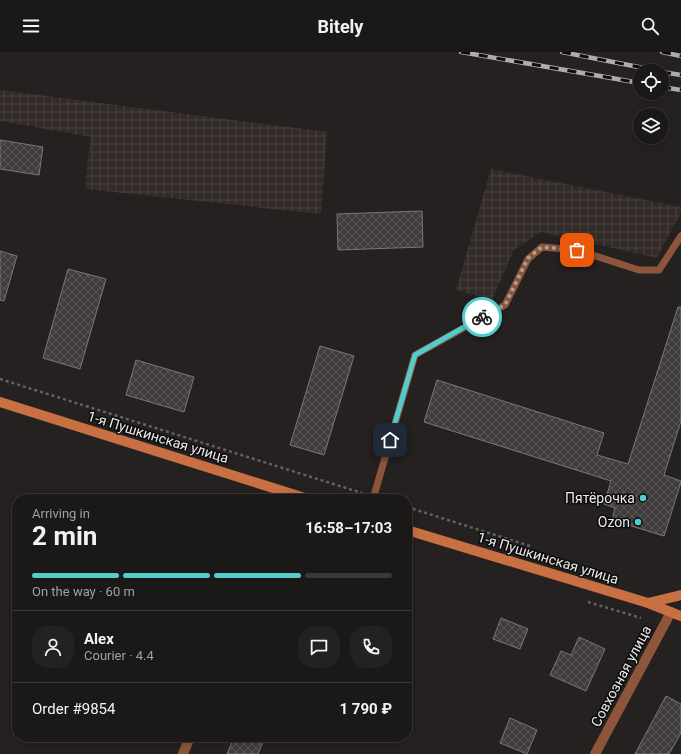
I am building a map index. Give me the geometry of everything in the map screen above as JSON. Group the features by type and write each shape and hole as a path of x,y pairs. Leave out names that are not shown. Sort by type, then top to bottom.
{"main road":[{"name":"1-я Пушкинская улица","path":"0,402 277,494"},
{"name":"1-я Пушкинская улица","path":"412,532 648,603 676,614"},
{"path":"648,603 681,595"}],"street":[{"name":"Совхозная улица","path":"595,754 676,614"},
{"path":"183,754 188,742"}],"lane":[{"path":"375,494 415,355 505,305 528,258 542,247 570,249 639,270 659,270 681,236"}],"path":[{"path":"0,379 361,494"},
{"path":"412,509 530,546"}],"shaded area":[{"path":"0,90 327,132 321,214 85,189 91,137 0,121"},
{"path":"491,169 681,207 681,212 657,258 541,232 514,250 492,300 456,290"}],"building":[{"path":"0,140 43,147 39,175 0,169"},
{"path":"422,211 423,247 338,250 337,214"},
{"path":"0,251 17,256 4,301 0,300"},
{"path":"68,269 106,279 80,369 43,358"},
{"path":"678,307 681,307 681,421 664,475 681,482 664,536 612,520 615,508 604,504 611,481 424,422 437,380 604,433 597,455 628,464"},
{"path":"320,346 354,356 324,455 290,445"},
{"path":"136,360 194,377 184,412 126,395"},
{"path":"501,618 528,629 520,649 493,639"},
{"path":"579,637 605,649 586,691 550,675 561,651 571,655"},
{"path":"666,696 681,704 681,733 669,754 635,754"},
{"path":"510,718 537,730 527,754 500,743"},
{"path":"232,742 263,742 258,754 227,754"}],"railway":[{"path":"461,52 633,82"},
{"path":"562,52 633,66"},
{"path":"662,52 681,56"},
{"path":"669,73 681,75"},
{"path":"669,88 681,90"}],"way so far":[{"path":"482,317 505,305 528,258 542,247 577,250"}],"place":[{"name":"Пятёрочка","path":"643,498"},
{"name":"Ozon","path":"638,522"}],"route":[{"path":"390,440 415,355 482,317"}]}
